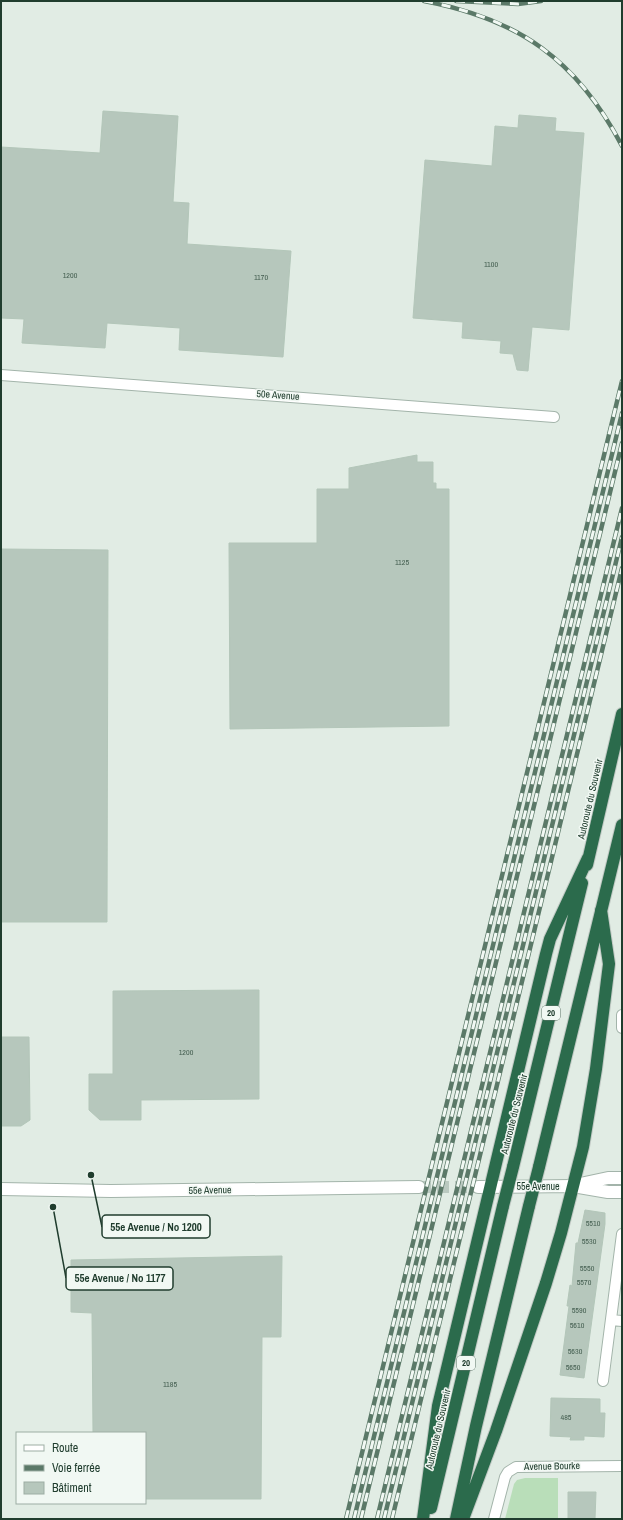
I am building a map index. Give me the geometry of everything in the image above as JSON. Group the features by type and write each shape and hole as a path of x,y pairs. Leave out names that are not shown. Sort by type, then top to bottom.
{"highway":[{"name":"Autoroute du Souvenir","path":"428,1519 622,714"},
{"name":"20","path":"456,1519 476,1426 622,825"},
{"path":"423,1519 438,1406 550,939 588,858"},
{"path":"463,1519 496,1431 537,1308 557,1246 573,1186 592,1099 609,964 601,910"}],"street":[{"name":"50e Avenue","path":"1,375 554,416"},
{"path":"622,1016 622,1028"},
{"name":"55e Avenue","path":"573,1186 608,1178 622,1178"},
{"name":"55e Avenue","path":"478,1187 573,1186 608,1192 622,1192"},
{"name":"55e Avenue","path":"1,1189 111,1191 419,1187"},
{"path":"603,1381 622,1234"},
{"path":"611,1320 622,1320"},
{"name":"Avenue Bourke","path":"494,1519 505,1477 508,1472 516,1467 622,1466"}],"green space":[{"path":"525,1478 558,1478 558,1519 505,1519 514,1484 517,1480"}],"building":[{"path":"103,111 178,116 173,202 189,203 187,244 291,251 283,357 179,350 180,328 107,323 105,348 22,343 24,319 1,318 1,147 100,153"},
{"path":"519,115 556,118 555,131 584,133 569,330 532,327 528,371 517,370 513,354 500,353 501,341 462,338 463,322 413,318 425,160 492,166 495,126 518,128"},
{"path":"417,455 417,462 433,462 433,483 436,483 436,489 449,489 449,726 230,729 229,543 317,543 317,489 349,489 349,468"},
{"path":"1,549 108,550 107,922 1,922"},
{"path":"259,990 259,1099 141,1100 141,1120 100,1120 89,1110 89,1074 113,1074 113,991"},
{"path":"1,1037 29,1037 30,1120 21,1126 1,1126"},
{"path":"585,1210 605,1213 605,1224 584,1378 560,1375 569,1306 567,1306 570,1285 572,1286 576,1243 578,1243"},
{"path":"282,1256 281,1337 262,1337 261,1499 146,1499 146,1432 93,1432 92,1313 71,1312 71,1260"},
{"path":"551,1398 600,1399 600,1413 605,1413 604,1437 584,1436 584,1440 570,1440 571,1437 550,1436"},
{"path":"568,1492 596,1492 595,1519 568,1519"}],"tunnel":[{"path":"419,1187 478,1187"}],"railway":[{"path":"424,1 458,9 489,19 517,32 542,48 565,67 585,90 604,116 622,146"},
{"path":"456,1 518,4 541,1"},
{"path":"346,1519 622,381"},
{"path":"354,1519 622,413"},
{"path":"361,1519 622,443"},
{"path":"377,1519 622,508"},
{"path":"384,1519 622,537"},
{"path":"392,1519 622,568"}],"place":[{"name":"55e Avenue / No 1200","path":"91,1175"},
{"name":"55e Avenue / No 1177","path":"53,1207"}]}
